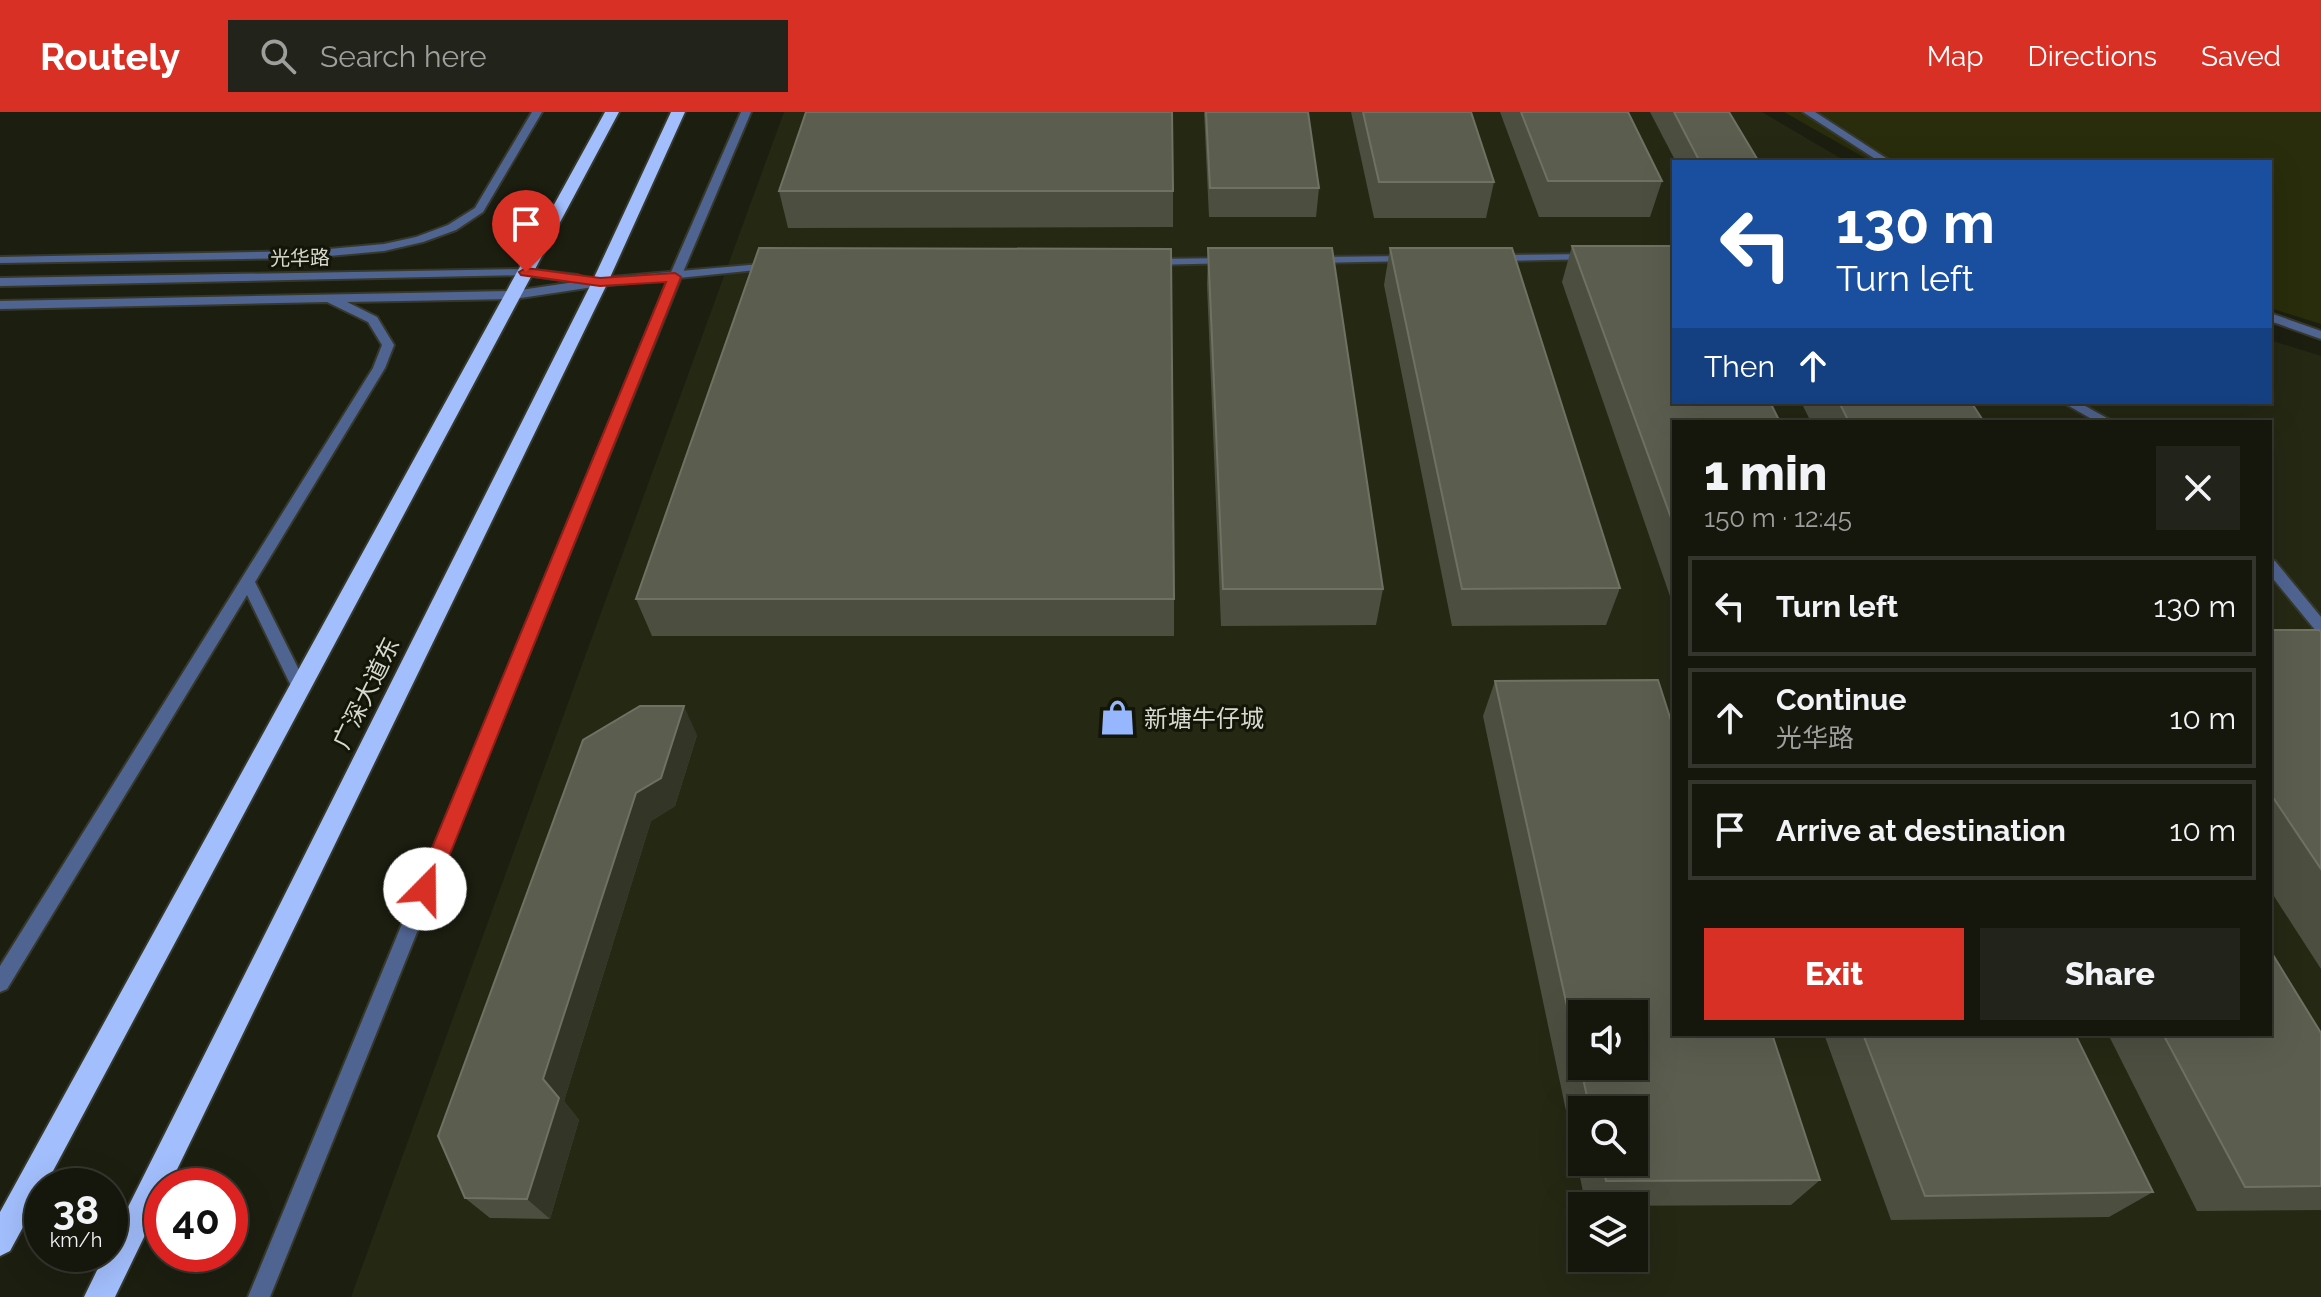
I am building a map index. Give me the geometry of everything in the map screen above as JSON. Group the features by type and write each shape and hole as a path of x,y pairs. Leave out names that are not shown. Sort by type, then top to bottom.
{"highway":[{"path":"0,1241 612,112"},
{"name":"广深大道东","path":"99,1297 600,282 678,112"}],"street":[{"path":"0,260 319,252 411,241 465,221 479,210 537,112"},
{"path":"259,1297 675,277 746,112"},
{"path":"1808,112 1884,160"},
{"path":"1489,258 1600,257"},
{"path":"1299,261 1425,259"},
{"path":"1141,262 1236,261"},
{"path":"600,282 675,277 746,267 793,266"},
{"name":"光华路","path":"0,282 526,272 600,282"},
{"name":"光华路","path":"0,305 514,295 600,282"},
{"path":"0,983 379,368 388,345 382,327 368,316 329,299"},
{"path":"2272,318 2321,335"},
{"path":"2072,404 2103,420"},
{"path":"2272,567 2321,627"},
{"path":"248,583 300,688"}],"shaded area":[{"name":"新塘牛仔城","path":"784,112 1762,112 1844,160 1672,160 1672,404 2272,404 2272,341 2321,356 2321,1297 351,1297"},
{"path":"1784,112 2321,112 2321,324 2272,309 2272,160 1868,160"}],"building":[{"path":"806,112 1172,112 1173,191 779,191"},
{"path":"1206,112 1308,112 1319,188 1210,188"},
{"path":"1363,112 1471,112 1494,182 1379,182"},
{"path":"1521,112 1628,112 1662,181 1548,181"},
{"path":"1674,112 1729,112 1758,160 1699,160"},
{"path":"1572,246 1672,246 1672,404 1771,404 1779,420 1672,420 1672,521"},
{"path":"759,248 1171,249 1174,599 636,599"},
{"path":"1208,248 1332,248 1383,589 1223,589"},
{"path":"1390,248 1512,248 1620,588 1462,589"},
{"path":"1840,404 1972,404 1983,420 1848,420"},
{"path":"2272,630 2321,632 2321,869 2272,796"},
{"path":"1658,680 1672,724 1672,1036 1773,1036 1820,1180 1606,1181 1605,1176 1648,1176 1648,1096 1587,1096 1583,1080 1648,1080 1648,1000 1568,1000 1568,1011 1495,681"},
{"path":"640,706 684,706 661,778 636,793 543,1079 559,1098 527,1199 465,1198 438,1136 583,740"},
{"path":"2272,953 2321,1033 2321,1186 2245,1187 2164,1036 2272,1036"},
{"path":"1864,1036 2076,1036 2153,1192 1925,1196"}],"place":[{"name":"新塘牛仔城","path":"1118,718"}],"route":[{"path":"425,889 675,277 600,282 526,272"}]}
